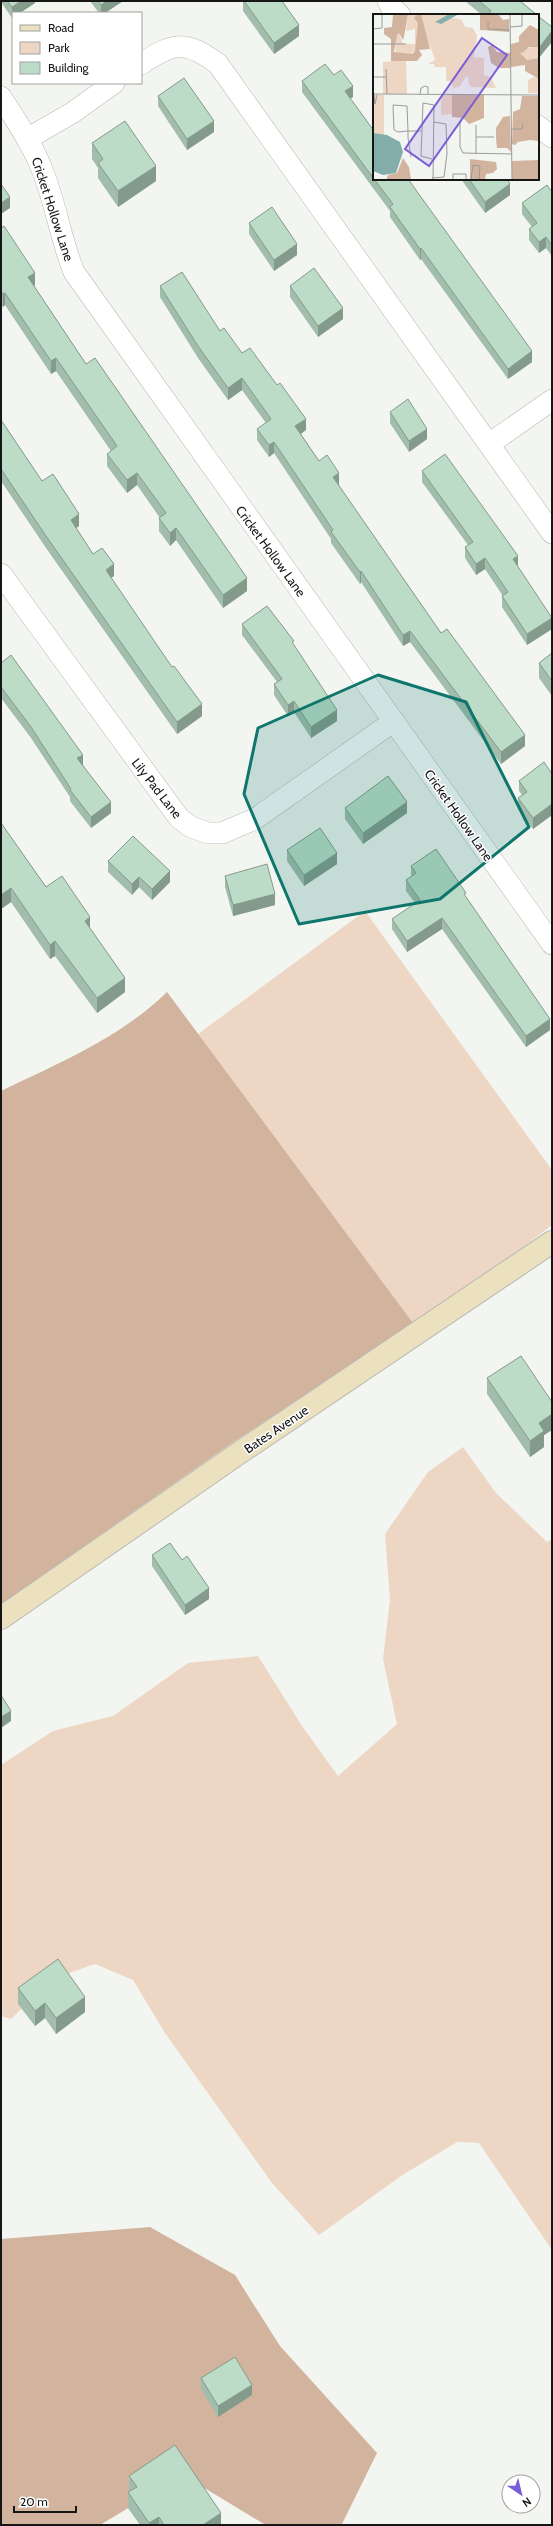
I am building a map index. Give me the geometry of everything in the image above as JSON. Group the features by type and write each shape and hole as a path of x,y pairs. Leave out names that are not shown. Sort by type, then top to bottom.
{"street":[{"path":"388,1 391,8 399,14"},
{"path":"142,63 159,52 176,46 187,46 218,64 552,533"},
{"path":"27,139 72,112 113,84"},
{"name":"Cricket Hollow Lane","path":"1,97 27,139 43,172 65,251 74,272 552,944"},
{"path":"539,127 552,137"},
{"path":"489,444 552,400"},
{"name":"Lily Pad Lane","path":"1,574 178,818 191,827 208,833 222,833 255,819 394,721"},
{"name":"Bates Avenue","path":"1,1618 242,1452 552,1242"}],"highlighted area":[{"path":"378,675 466,702 529,827 440,899 299,924 244,794 258,728"}],"green space":[{"path":"365,911 552,1170 552,1225 512,1256 413,1323 198,1034"},
{"path":"463,1447 496,1493 547,1542 552,1539 552,2250 479,2143 457,2142 401,2176 319,2235 272,2183 165,2033 133,1980 95,1964 52,1979 11,2019 1,2016 1,1765 53,1731 113,1716 188,1663 258,1656 302,1726 338,1776 397,1724 383,1659 390,1600 385,1534 428,1472"}],"shaded area":[{"path":"167,992 413,1323 235,1441 1,1604 1,1091 67,1060 109,1036 149,1008"},
{"path":"150,2227 235,2275 280,2346 377,2453 342,2524 264,2524 183,2475 100,2525 1,2525 1,2239"}],"building":[{"path":"7,1 21,1 12,7"},
{"path":"98,1 107,1 101,5"},
{"path":"244,1 282,1 299,25 274,43"},
{"path":"479,1 520,1 536,14 489,14 491,11"},
{"path":"539,17 552,27 552,31 539,48"},
{"path":"325,64 334,75 341,70 353,86 345,91 373,130 373,178 302,81"},
{"path":"184,78 214,121 187,139 158,96"},
{"path":"125,121 156,166 118,191 98,163 103,159 92,143"},
{"path":"375,180 409,180 532,351 508,369 390,207 393,204"},
{"path":"470,180 508,180 510,184 485,202"},
{"path":"1,184 10,197 1,203"},
{"path":"547,185 552,192 552,245 546,237 539,242 529,229 537,223 522,203"},
{"path":"272,207 297,244 274,260 249,223"},
{"path":"4,226 35,273 28,277 86,364 95,358 247,578 223,595 176,528 170,533 159,518 166,513 137,473 127,480 107,454 117,446 56,358 51,361 5,293 3,294 1,291 1,228"},
{"path":"314,268 343,308 318,326 290,286"},
{"path":"182,272 220,331 224,328 242,353 250,348 277,385 280,383 306,419 295,426 319,461 327,455 339,473 333,477 441,633 447,629 525,735 501,752 410,631 403,635 361,571 360,572 331,532 333,530 274,442 269,445 257,429 271,419 242,378 228,388 198,346 160,286"},
{"path":"408,399 427,429 409,441 390,412"},
{"path":"1,420 42,481 53,474 79,514 71,520 93,554 102,548 114,564 106,570 172,667 174,666 202,704 177,722 46,536 1,469"},
{"path":"445,454 518,556 513,559 552,618 527,634 502,596 508,592 485,558 476,564 465,547 473,542 422,471"},
{"path":"267,606 294,641 292,642 337,710 311,727 294,701 288,705 274,684 282,679 242,624"},
{"path":"552,653 552,681 539,663"},
{"path":"11,655 83,755 77,758 111,802 91,817 70,790 71,789 31,727 1,687 1,663"},
{"path":"544,762 552,774 552,804 533,818 518,798 527,792 519,781"},
{"path":"388,776 407,802 363,833 345,808"},
{"path":"1,823 46,887 62,876 90,917 85,921 125,978 97,998 55,941 50,945 11,888 1,895"},
{"path":"320,828 337,853 304,875 287,850"},
{"path":"133,836 170,871 152,889 139,877 132,884 108,861"},
{"path":"436,849 466,893 464,894 550,1019 526,1036 442,918 407,941 392,919 420,900 406,880 416,873 411,866"},
{"path":"267,864 275,894 233,905 225,876"},
{"path":"521,1356 552,1402 552,1414 539,1423 544,1431 530,1441 487,1378"},
{"path":"170,1543 182,1560 187,1556 209,1588 185,1605 152,1555"},
{"path":"1,1695 11,1711 1,1717"},
{"path":"58,1959 85,1997 56,2018 45,2003 35,2011 18,1988"},
{"path":"235,2357 252,2385 218,2406 201,2378"},
{"path":"175,2445 221,2513 203,2525 164,2525 159,2517 149,2523 128,2492 137,2487 129,2476"}]}
